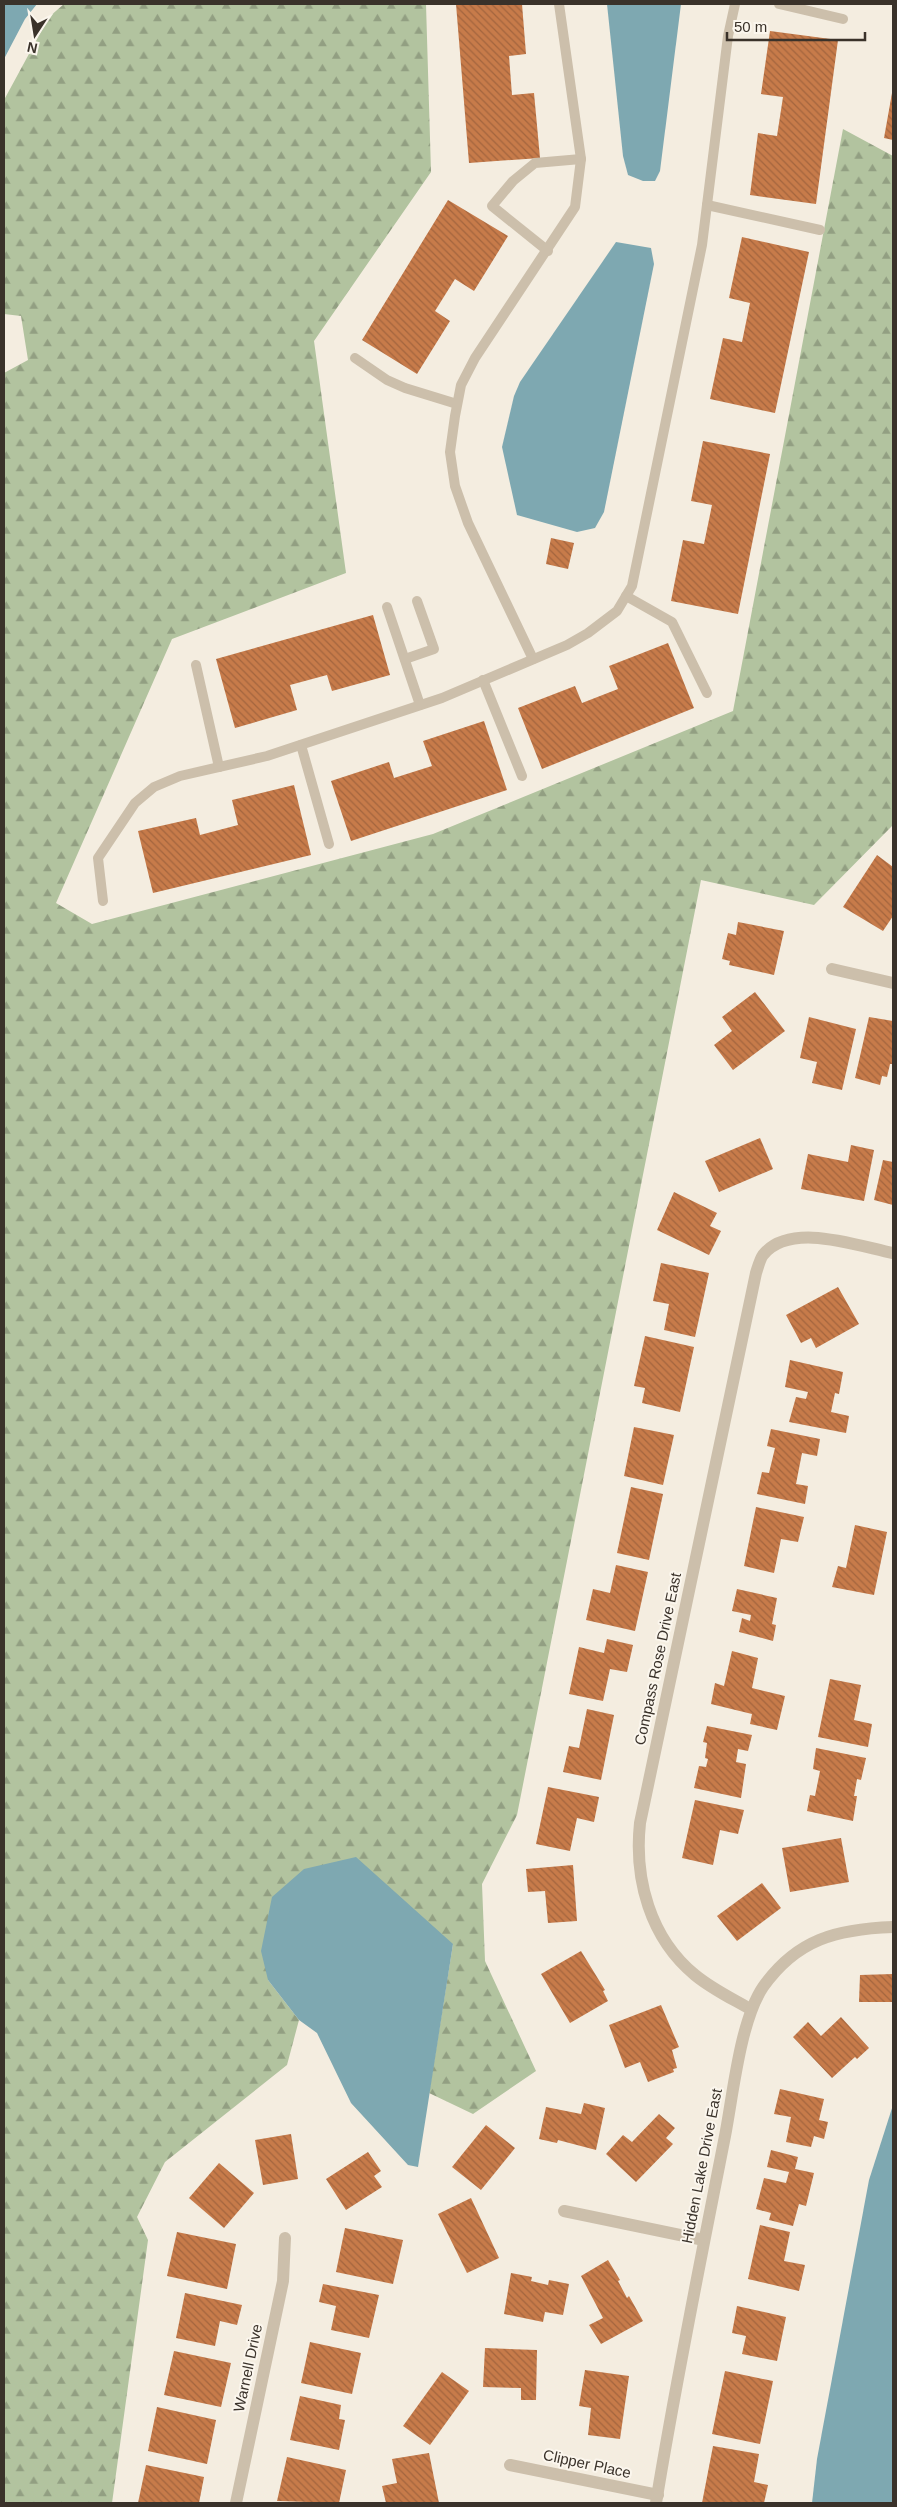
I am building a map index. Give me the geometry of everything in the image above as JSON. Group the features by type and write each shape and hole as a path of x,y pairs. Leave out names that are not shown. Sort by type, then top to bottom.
{"street":[{"path":"832,969 893,983"},
{"name":"Compass Rose Drive East","path":"750,2009 712,1988 694,1974 664,1941 645,1896 637,1849 640,1823 756,1273 763,1255 775,1245 791,1238 811,1237 893,1253"},
{"name":"Hidden Lake Drive East","path":"657,2499 704,2240 750,2009 777,1970 811,1943 832,1934 861,1928 893,1927"},
{"path":"564,2211 704,2240"},
{"name":"Warnell Drive","path":"236,2503 283,2281 285,2238"},
{"name":"Clipper Place","path":"510,2464 657,2499"}],"lane":[{"path":"533,659 468,523 456,486 450,452 457,404 462,385 475,358 548,251 575,207 581,159 559,4"},
{"path":"103,901 98,858 135,803 154,787 180,776 267,756 420,705 533,659 588,633 617,611 632,586 700,255 728,36 735,4"},
{"path":"779,4 843,19"},
{"path":"548,251 492,206 513,181 535,162 581,159"},
{"path":"707,205 820,230"},
{"path":"355,358 387,380 405,388 457,404"},
{"path":"626,596 672,622 707,694"},
{"path":"405,659 434,649 417,601"},
{"path":"387,607 420,705"},
{"path":"196,665 219,767"},
{"path":"483,680 522,776"},
{"path":"300,745 329,844"}],"green space":[{"path":"64,4 426,4 431,172 314,341 346,573 172,639 56,903 92,924 433,834 733,711 843,129 893,156 893,825 814,905 701,880 517,1815 482,1884 485,1961 536,2071 473,2114 429,2093 453,1944 268,1980 299,2020 287,2065 165,2162 137,2217 148,2240 112,2503 4,2503 4,373 28,360 21,316 4,314 4,100 49,17"}],"water":[{"path":"4,4 37,4 25,19 4,59"},
{"path":"607,4 681,4 660,171 655,181 643,181 628,175 623,156"},
{"path":"616,242 651,248 654,264 604,512 595,528 577,532 517,515 502,447 514,396 520,382"},
{"path":"356,1857 453,1944 418,2167 408,2165 351,2103 317,2033 299,2020 268,1980 261,1951 272,1897 304,1869"},
{"path":"893,2105 893,2503 812,2503 817,2459 869,2180"}],"building":[{"path":"456,4 522,4 526,54 509,56 512,95 534,93 540,158 469,163"},
{"path":"770,31 838,40 816,204 750,195 758,133 777,136 783,97 761,94"},
{"path":"893,93 893,140 884,138"},
{"path":"448,200 508,236 474,291 455,279 435,311 450,321 417,374 362,340"},
{"path":"742,237 809,252 775,413 710,399 723,338 742,342 750,303 729,298"},
{"path":"703,441 770,454 738,614 671,601 683,540 704,544 712,505 691,501"},
{"path":"551,538 574,543 568,569 546,564"},
{"path":"373,615 390,675 332,691 327,675 290,685 297,710 235,728 216,659"},
{"path":"668,643 694,708 542,769 518,708 575,686 582,703 618,689 609,666"},
{"path":"484,721 507,790 351,841 331,781 389,762 394,778 432,766 423,741"},
{"path":"294,785 311,855 153,893 138,831 196,818 200,835 238,825 232,800"},
{"path":"877,855 893,867 893,916 883,931 843,907"},
{"path":"738,922 784,931 774,975 729,965 730,961 722,959 728,933 736,935"},
{"path":"755,992 785,1031 733,1070 714,1045 732,1031 722,1017"},
{"path":"809,1017 856,1029 842,1090 812,1083 817,1062 800,1058"},
{"path":"869,1017 893,1021 893,1064 890,1064 887,1077 882,1076 880,1085 855,1078"},
{"path":"760,1138 773,1169 719,1192 705,1161"},
{"path":"851,1145 874,1150 864,1201 801,1189 808,1154 848,1162"},
{"path":"883,1160 893,1162 893,1205 874,1200"},
{"path":"674,1192 717,1213 710,1226 721,1231 709,1255 657,1230"},
{"path":"661,1263 709,1273 695,1337 664,1330 669,1304 653,1301"},
{"path":"838,1287 859,1324 816,1348 811,1338 801,1343 786,1315"},
{"path":"645,1336 694,1347 680,1412 642,1403 645,1388 634,1386"},
{"path":"790,1360 843,1372 839,1394 835,1393 831,1412 849,1416 846,1433 789,1422 796,1397 806,1399 808,1392 785,1387"},
{"path":"634,1427 674,1435 663,1485 624,1476"},
{"path":"771,1429 820,1439 817,1456 802,1453 796,1484 808,1486 805,1504 757,1494 762,1472 769,1473 775,1448 767,1446"},
{"path":"631,1487 663,1494 649,1560 617,1553"},
{"path":"756,1507 804,1517 798,1542 781,1539 774,1573 744,1566"},
{"path":"855,1525 887,1532 874,1595 832,1587 838,1566 846,1568"},
{"path":"616,1565 648,1572 635,1631 586,1620 593,1589 610,1593"},
{"path":"737,1589 777,1598 772,1624 776,1625 773,1641 739,1632 742,1618 750,1621 751,1615 732,1611"},
{"path":"607,1639 633,1645 627,1672 610,1669 603,1701 569,1694 579,1647 604,1653"},
{"path":"732,1651 758,1658 752,1688 785,1696 777,1730 750,1724 752,1714 711,1704 715,1683 724,1686"},
{"path":"830,1679 861,1685 854,1720 872,1724 868,1747 818,1737"},
{"path":"587,1709 614,1715 601,1780 563,1772 569,1746 579,1748"},
{"path":"707,1726 752,1735 748,1751 738,1749 736,1762 746,1764 741,1798 694,1788 699,1766 706,1767 708,1759 705,1758 707,1743 703,1742"},
{"path":"816,1748 866,1758 861,1780 857,1779 854,1796 857,1796 853,1821 807,1811 810,1795 815,1796 820,1771 813,1769"},
{"path":"548,1787 599,1797 594,1822 577,1818 570,1851 536,1844"},
{"path":"695,1800 744,1810 738,1834 720,1830 713,1865 682,1858"},
{"path":"841,1838 849,1882 790,1892 782,1848"},
{"path":"573,1865 577,1921 548,1923 545,1891 528,1892 526,1869"},
{"path":"762,1883 781,1908 737,1941 717,1916"},
{"path":"581,1951 605,1990 603,1991 608,2001 570,2023 541,1974"},
{"path":"893,1974 893,2002 859,2002 860,1975"},
{"path":"661,2005 679,2047 672,2050 677,2068 673,2069 674,2072 648,2082 640,2062 625,2068 609,2025"},
{"path":"841,2017 869,2048 857,2059 855,2057 832,2078 793,2037 808,2022 821,2036"},
{"path":"780,2089 824,2099 819,2120 828,2122 824,2139 814,2136 811,2147 786,2142 791,2117 774,2114"},
{"path":"584,2103 605,2108 596,2150 558,2140 557,2143 539,2139 546,2107 581,2114"},
{"path":"659,2114 675,2128 666,2138 673,2144 636,2182 606,2154 623,2135 632,2142"},
{"path":"486,2125 515,2148 481,2190 452,2167"},
{"path":"291,2134 298,2179 263,2185 255,2140"},
{"path":"771,2150 798,2157 795,2169 814,2173 806,2206 799,2204 793,2226 769,2220 771,2213 756,2209 764,2178 786,2183 789,2172 767,2167"},
{"path":"368,2152 381,2171 374,2176 382,2187 346,2210 326,2179"},
{"path":"219,2163 254,2193 224,2228 189,2198"},
{"path":"471,2198 499,2258 467,2273 438,2214"},
{"path":"760,2225 790,2232 784,2261 805,2265 799,2291 748,2279"},
{"path":"345,2228 403,2240 393,2284 336,2272"},
{"path":"177,2232 236,2244 227,2289 167,2276"},
{"path":"608,2260 620,2280 618,2281 627,2298 629,2296 643,2321 601,2344 589,2325 603,2318 581,2276"},
{"path":"511,2273 532,2277 531,2281 548,2285 549,2280 569,2284 563,2315 545,2312 543,2322 504,2314"},
{"path":"323,2284 379,2295 369,2338 331,2330 336,2306 319,2302"},
{"path":"185,2293 242,2305 237,2325 220,2321 215,2346 176,2338"},
{"path":"737,2306 786,2317 777,2361 742,2354 746,2336 732,2333"},
{"path":"310,2342 361,2353 352,2394 301,2383"},
{"path":"485,2348 537,2350 536,2400 521,2400 521,2388 483,2387"},
{"path":"174,2351 231,2363 221,2407 164,2395"},
{"path":"585,2370 629,2376 620,2439 588,2435 591,2408 579,2406"},
{"path":"725,2371 773,2381 760,2444 712,2434"},
{"path":"442,2372 469,2391 430,2445 403,2426"},
{"path":"300,2396 341,2405 339,2419 345,2420 339,2450 290,2440"},
{"path":"157,2407 216,2420 207,2464 148,2451"},
{"path":"713,2446 759,2454 754,2482 768,2485 764,2503 702,2503"},
{"path":"429,2453 439,2503 386,2503 382,2486 397,2483 392,2459"},
{"path":"287,2457 346,2470 339,2503 277,2501"},
{"path":"146,2465 204,2477 199,2503 138,2503"}]}
